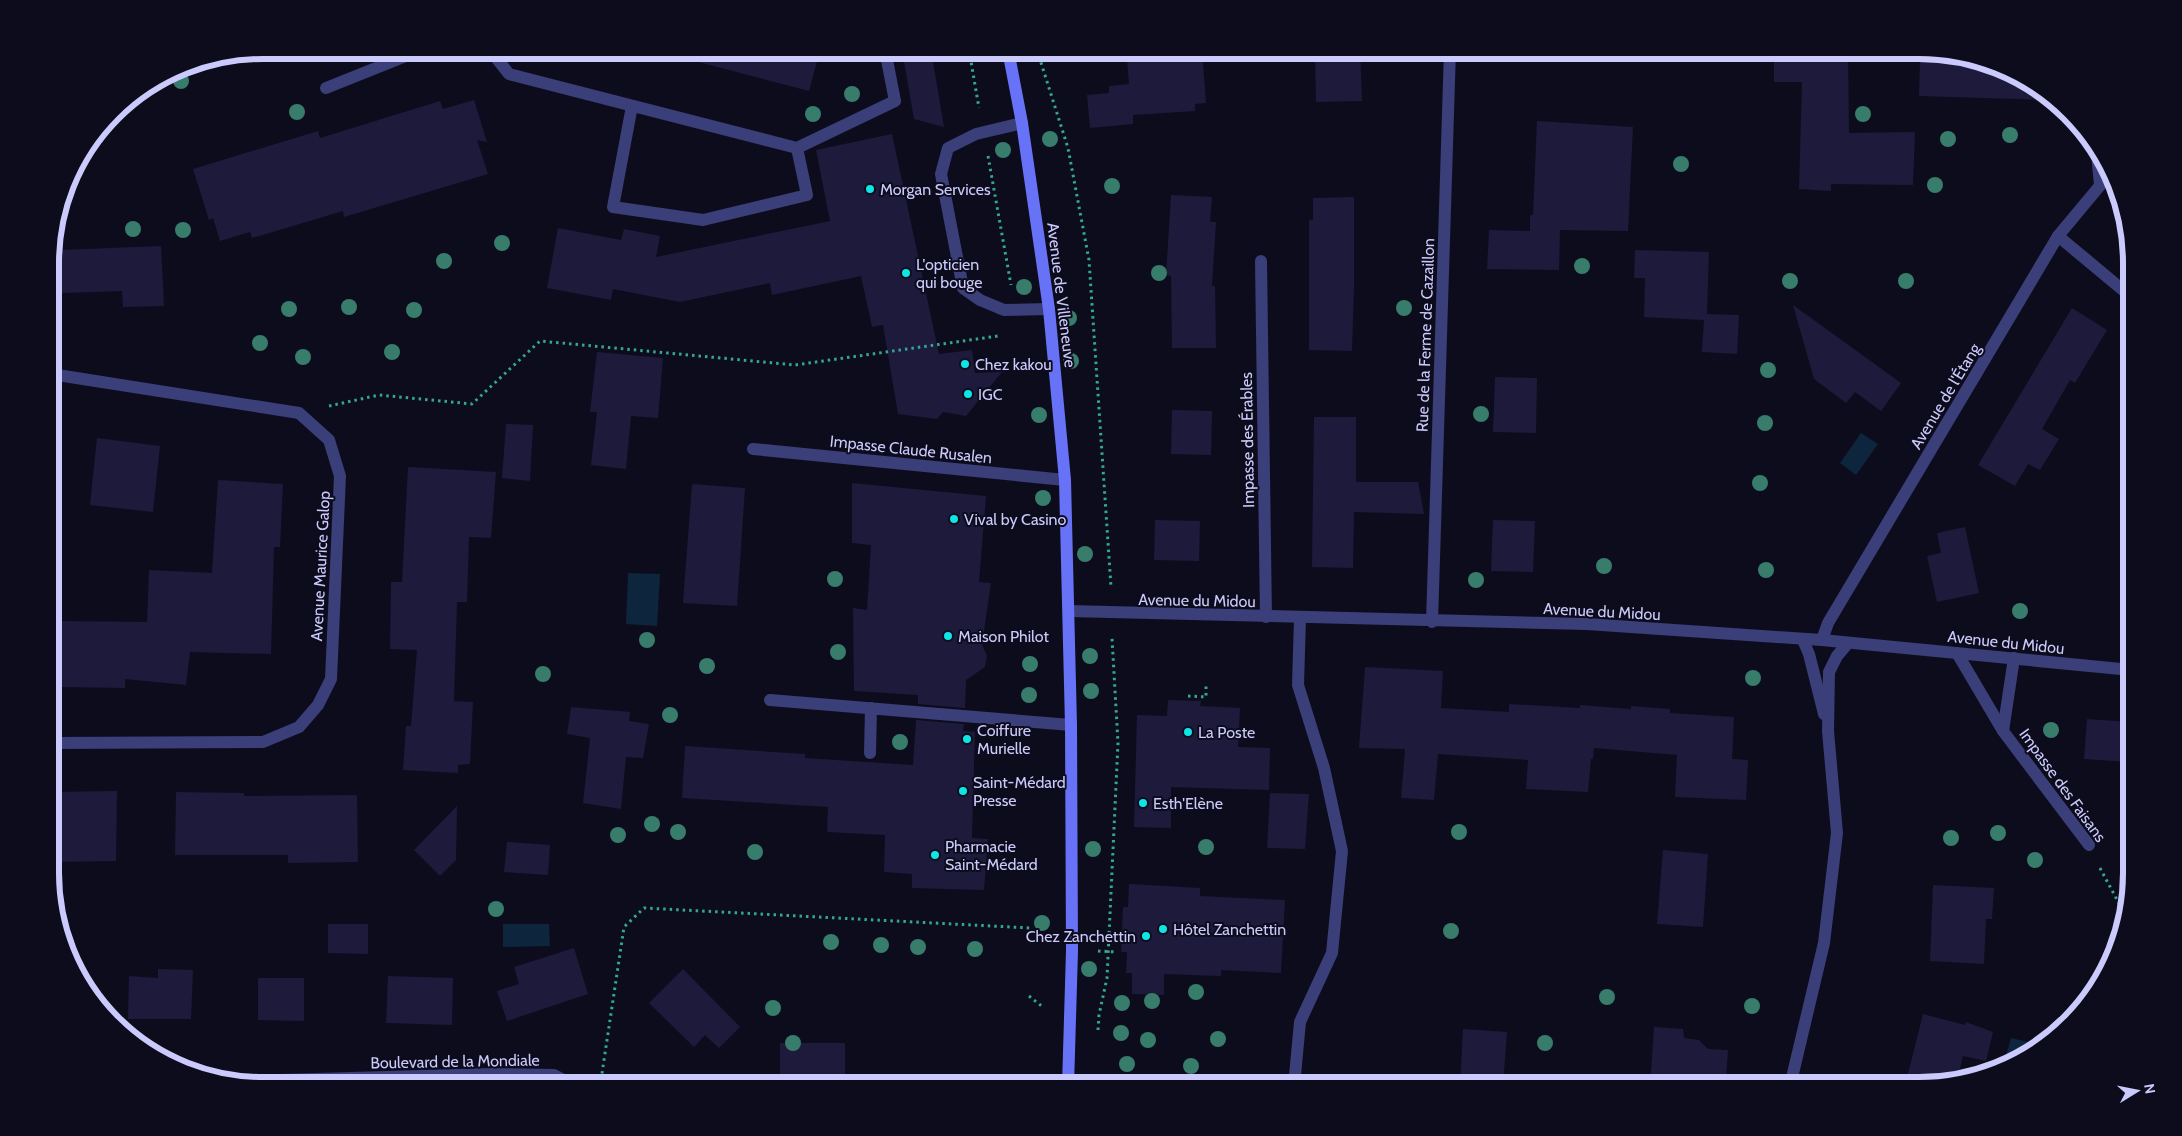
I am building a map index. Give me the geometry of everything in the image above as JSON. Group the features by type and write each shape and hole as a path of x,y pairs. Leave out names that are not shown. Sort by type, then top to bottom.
{"main road":[{"name":"Avenue de Villeneuve","path":"1010,59 1022,123 1048,309 1065,480 1071,725 1072,950 1068,1077"}],"street":[{"path":"326,88 398,59"},
{"path":"497,59 509,74 797,148 895,101 887,59"},
{"name":"Rue de la Ferme de Cazaillon","path":"1432,622 1450,59"},
{"path":"632,106 613,207 703,220 807,195 797,148"},
{"path":"1022,123 983,132 948,148 941,174 963,288 980,300 1004,310 1048,309"},
{"name":"Avenue de l'Étang","path":"1822,640 1828,624 2058,236 2104,181"},
{"path":"2058,236 2123,290"},
{"name":"Impasse des Érables","path":"1261,261 1266,617"},
{"path":"59,375 299,414"},
{"name":"Avenue Maurice Galop","path":"59,743 262,742 300,727 318,705 331,678 340,476 329,440 299,414"},
{"name":"Impasse Claude Rusalen","path":"753,449 1065,480"},
{"name":"Avenue du Midou","path":"1069,612 1432,622 1587,624 1822,640 2123,669"},
{"path":"1295,1077 1300,1022 1332,953 1342,851 1324,768 1298,685 1300,618"},
{"path":"1803,640 1809,654 1828,731"},
{"path":"1792,1077 1824,943 1837,833 1828,731 1829,672 1837,656 1848,643"},
{"name":"Impasse des Faisans","path":"1957,653 2003,731 2089,846"},
{"name":"Impasse des Faisans","path":"2003,731 2014,658"},
{"path":"770,700 1071,725"},
{"path":"870,753 871,708"},
{"name":"Boulevard de la Mondiale","path":"428,1077 491,1074 554,1075 558,1077"}],"path":[{"path":"971,59 1015,310"},
{"path":"1040,59 1068,148 1089,260 1110,587 1118,743 1109,952 1107,978 1099,1015 1098,1032"},
{"path":"299,414 379,394 472,404 540,341 796,365 999,335"},
{"path":"1188,696 1206,696 1206,685"},
{"name":"Impasse des Faisans","path":"2089,846 2120,907"},
{"path":"601,1077 624,928 644,908 1030,928 1052,950"},
{"path":"1090,951 1116,952"}],"water":[{"path":"1861,433 1878,444 1856,475 1840,463"},
{"path":"628,573 660,574 657,626 626,624"},
{"path":"503,924 549,924 550,946 503,947"},
{"path":"2011,1038 2033,1043 2021,1050 2005,1058"}],"building":[{"path":"691,59 818,59 809,91"},
{"path":"904,59 933,59 944,127 914,119"},
{"path":"1127,59 1203,59 1206,103 1195,104 1195,111 1133,115 1133,124 1090,128 1087,95 1109,93 1109,86 1129,84"},
{"path":"1315,59 1360,59 1362,101 1316,102"},
{"path":"1774,59 1848,59 1849,133 1915,132 1913,185 1831,184 1831,191 1799,189 1802,82 1774,82"},
{"path":"1920,60 1948,61 1998,74 2042,100 1919,96"},
{"path":"474,100 487,142 477,140 488,174 344,217 343,211 252,238 250,232 220,241 213,218 209,220 193,169 318,131 320,138 440,101 443,109"},
{"path":"1537,121 1633,127 1628,231 1560,230 1559,270 1487,269 1489,230 1530,231 1530,215 1533,215"},
{"path":"892,134 939,354 972,350 975,373 1002,372 966,416 943,412 937,419 898,414 883,325 872,327 861,276 772,295 770,283 680,302 613,289 611,300 547,288 558,228 621,240 624,229 660,236 656,257 830,221 816,150"},
{"path":"1171,195 1212,197 1210,222 1216,222 1212,286 1215,286 1216,348 1172,348 1171,276 1166,275"},
{"path":"1354,197 1352,351 1309,350 1309,220 1313,220 1313,198"},
{"path":"161,246 164,306 123,307 122,291 61,293 59,250"},
{"path":"1635,250 1709,252 1707,314 1739,315 1737,354 1702,352 1704,320 1644,317 1645,278 1634,278"},
{"path":"1793,305 1901,383 1881,411 1855,392 1846,403 1814,379"},
{"path":"2072,308 2107,330 2075,383 2070,380 2042,429 2059,439 2040,470 2028,464 2015,486 1978,465"},
{"path":"597,352 663,358 658,418 631,416 626,469 591,465 597,412 590,412"},
{"path":"1495,377 1537,378 1536,433 1493,432"},
{"path":"1172,410 1212,411 1211,455 1171,454"},
{"path":"1314,417 1356,417 1356,482 1418,482 1424,514 1354,512 1353,568 1312,567"},
{"path":"506,424 533,425 530,481 502,478"},
{"path":"97,438 160,446 153,512 90,505"},
{"path":"408,467 496,472 491,538 469,537 467,602 457,602 454,701 473,702 470,764 458,765 458,773 403,770 406,726 411,726 417,650 390,649 391,582 402,582"},
{"path":"218,480 283,484 280,547 274,547 271,654 190,652 186,685 125,679 125,688 59,687 60,621 147,622 149,570 212,573"},
{"path":"852,483 986,496 979,582 991,583 982,644 987,656 985,667 966,680 965,708 918,704 918,695 854,691 853,608 867,610 871,545 852,543"},
{"path":"692,484 745,488 737,606 683,603"},
{"path":"1155,520 1200,521 1199,561 1154,560"},
{"path":"1493,520 1535,521 1533,572 1491,571"},
{"path":"1965,527 1979,593 1937,602 1927,556 1941,553 1937,533"},
{"path":"1365,667 1443,671 1441,708 1509,712 1509,704 1580,708 1580,705 1631,709 1631,706 1670,709 1670,713 1734,717 1732,759 1748,760 1746,800 1675,797 1677,755 1594,748 1588,792 1526,789 1528,760 1438,754 1434,800 1401,798 1405,749 1359,748"},
{"name":"La Poste","path":"1168,700 1201,701 1200,706 1240,708 1238,747 1270,748 1269,790 1171,787 1171,828 1134,827 1137,715 1167,716"},
{"path":"571,707 630,712 629,721 649,724 643,758 626,757 621,809 583,803 590,738 567,734"},
{"path":"2087,719 2123,722 2123,762 2084,759"},
{"path":"916,720 964,724 963,731 975,732 972,838 988,839 984,890 912,888 912,874 884,872 885,835 827,832 828,807 682,798 685,746 805,754 805,758 913,765"},
{"path":"117,791 116,861 59,862 59,792"},
{"path":"176,792 244,793 244,796 357,795 358,862 288,863 288,855 175,855"},
{"path":"1270,793 1309,794 1305,849 1267,848"},
{"path":"457,806 456,860 440,876 414,850"},
{"path":"507,842 550,845 548,875 504,872"},
{"path":"1663,850 1708,854 1703,927 1657,924"},
{"path":"1129,884 1200,888 1200,896 1285,900 1281,973 1221,970 1221,976 1164,974 1164,995 1132,994 1132,973 1126,973 1127,952 1121,952 1123,907 1128,907"},
{"path":"1933,885 1994,888 1992,919 1986,919 1984,964 1930,961"},
{"path":"328,924 368,924 368,954 328,953"},
{"path":"574,948 588,994 507,1021 497,991 519,984 514,967"},
{"path":"158,969 193,970 191,1019 128,1019 129,976 158,978"},
{"path":"683,969 740,1027 719,1048 705,1035 694,1047 649,1003"},
{"path":"388,976 453,978 452,1025 386,1023"},
{"path":"258,978 304,978 304,1021 258,1020"},
{"path":"1923,1014 1965,1025 1966,1022 1993,1032 1986,1061 1963,1056 1959,1073 1946,1076 1907,1077"},
{"path":"1654,1027 1683,1029 1684,1038 1699,1040 1708,1049 1728,1050 1726,1077 1651,1077"},
{"path":"1463,1029 1507,1032 1504,1077 1460,1077"},
{"path":"780,1043 845,1043 845,1077 780,1077"}],"place":[{"name":"Morgan Services","path":"870,189"},
{"name":"L'opticien qui bouge","path":"906,273"},
{"name":"Chez kakou","path":"965,364"},
{"name":"IGC","path":"968,394"},
{"name":"Vival by Casino","path":"954,519"},
{"name":"Maison Philot","path":"948,636"},
{"name":"La Poste","path":"1188,732"},
{"name":"Coiffure Murielle","path":"967,739"},
{"name":"Saint-Médard Presse","path":"963,791"},
{"name":"Esth'Elène","path":"1143,803"},
{"name":"Pharmacie Saint-Médard","path":"935,855"},
{"name":"Hôtel Zanchettin","path":"1163,929"},
{"name":"Chez Zanchettin","path":"1146,936"}]}
